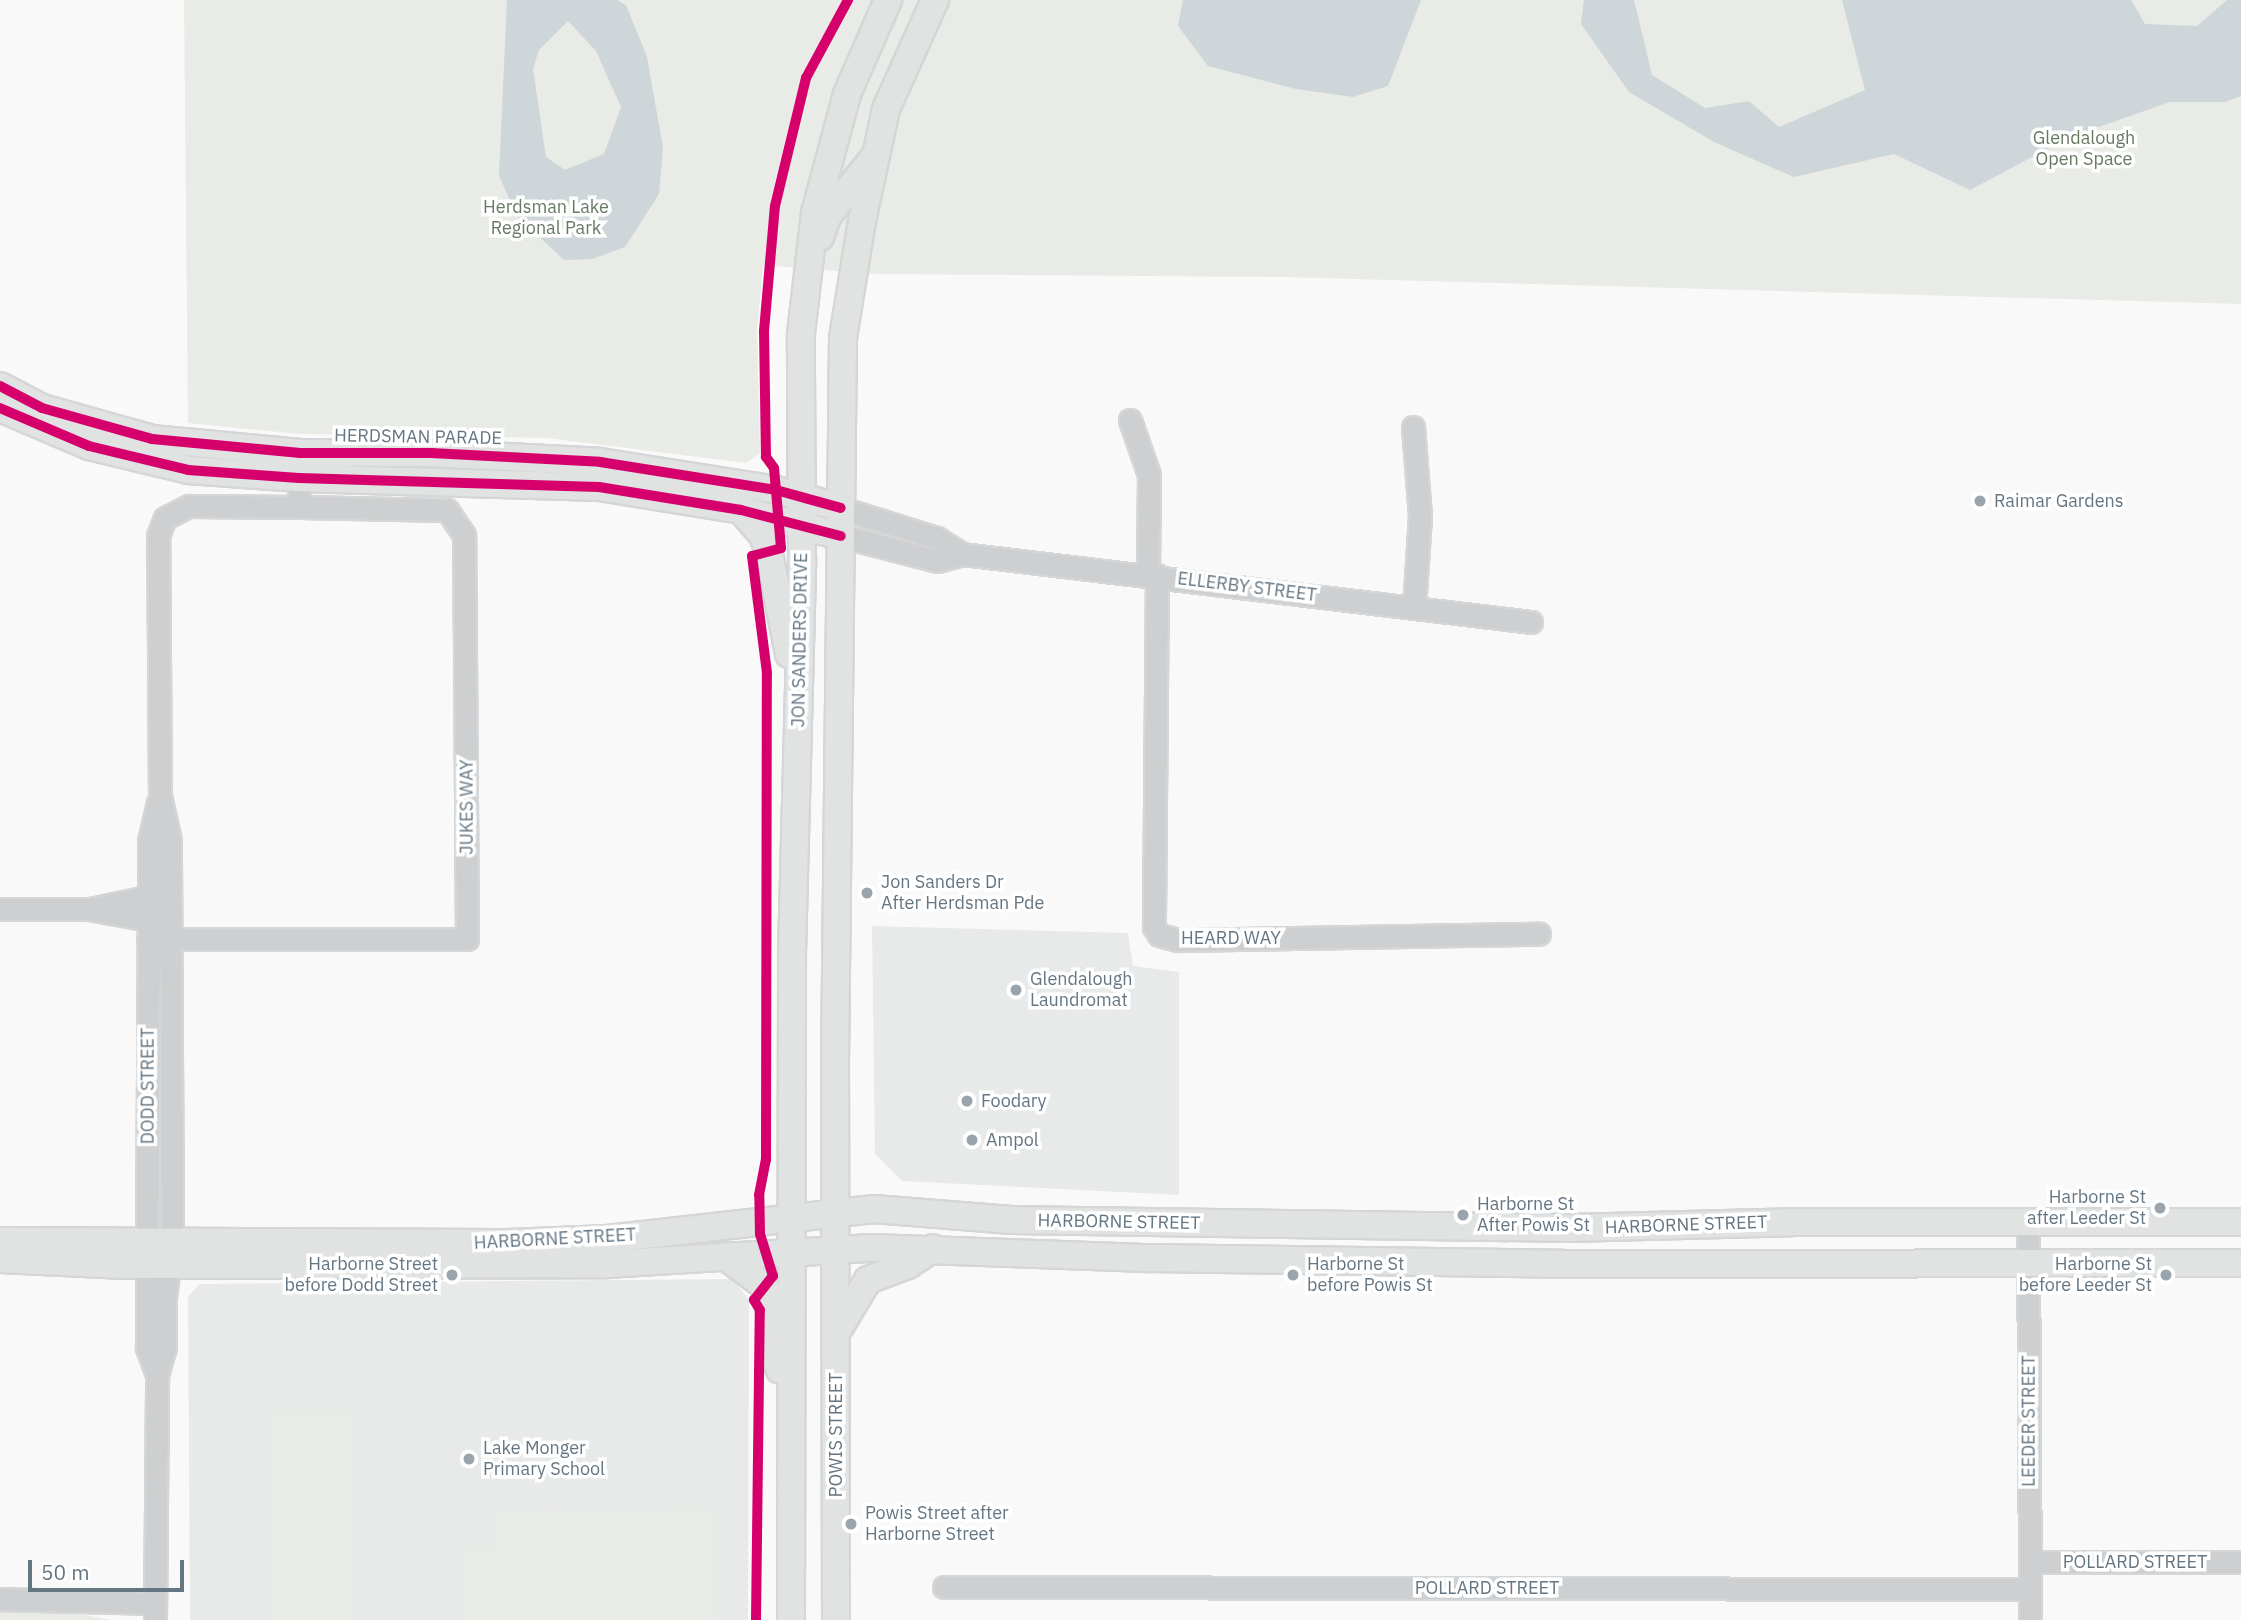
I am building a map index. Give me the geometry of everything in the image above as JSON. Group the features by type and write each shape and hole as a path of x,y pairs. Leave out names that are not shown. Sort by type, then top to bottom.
{"main road":[{"name":"JON SANDERS DRIVE","path":"791,1252 802,525 801,334 815,213 847,94 888,0"},
{"path":"836,1249 844,338 874,158 886,110 935,0"},
{"path":"809,269 828,215 874,158"},
{"name":"HERDSMAN PARADE","path":"0,386 42,408 152,439 299,465 655,493 741,510 841,536"},
{"name":"HERDSMAN PARADE","path":"0,408 89,446 149,462 225,474 431,453 600,462 801,495 841,508"},
{"path":"741,510 763,535 769,553 799,704"},
{"name":"HARBORNE STREET","path":"0,1259 607,1239 791,1216 874,1209 1012,1220 1570,1228 1792,1223 2241,1222"},
{"path":"1792,1223 1793,1264"},
{"name":"HARBORNE STREET","path":"0,1241 159,1254 608,1264 836,1249 933,1248 1149,1258 1793,1264 2241,1263"},
{"path":"836,1336 848,1307 868,1280 908,1265 933,1248"},
{"name":"POWIS STREET","path":"836,1249 836,1620"},
{"path":"791,1252 791,1620"},
{"path":"724,1256 765,1286 773,1313 773,1352 791,1398"}],"street":[{"path":"1129,420 1149,475 1152,575"},
{"path":"1413,427 1420,516 1414,608"},
{"path":"299,465 299,507"},
{"name":"DODD STREET","path":"159,1254 170,931 159,894 149,841 160,796 157,556 165,518 189,506 299,507"},
{"name":"JUKES WAY","path":"88,909 148,930 467,939 464,535 447,510 299,507"},
{"name":"ELLERBY STREET","path":"841,508 937,538 962,554"},
{"name":"ELLERBY STREET","path":"841,536 938,561 962,554 1531,622"},
{"name":"HEARD WAY","path":"1152,575 1154,927 1159,934 1178,940 1539,934"},
{"path":"0,909 88,909 159,894"},
{"name":"DODD STREET","path":"155,1611 157,1375 164,1347 148,930 159,894"},
{"name":"LEEDER STREET","path":"2028,1222 2030,1620"},
{"name":"POLLARD STREET","path":"2029,1562 2241,1562"},
{"name":"POLLARD STREET","path":"944,1587 2029,1589"},
{"path":"0,1599 155,1611"}],"shaded area":[{"path":"507,0 617,0 626,5 647,57 663,148 659,194 625,247 592,259 564,260 517,216 499,176","holes":["568,21 596,51 621,107 604,154 565,170 546,157 533,69 539,50"]},
{"path":"1183,0 1421,0 1388,86 1353,97 1296,89 1208,66 1178,26"},
{"path":"1584,0 1634,0 1652,75 1705,108 1749,101 1779,127 1865,90 1842,0 2131,0 2145,24 2197,26 2227,0 2241,0 2241,96 2225,102 2170,102 2070,137 1970,190 1894,154 1794,177 1714,142 1629,92 1581,24"},
{"path":"872,926 1128,933 1133,966 1179,972 1179,1195 902,1181 875,1154"},
{"name":"Lake Monger Primary School","path":"732,1279 749,1299 748,1620 190,1620 188,1297 199,1284"}],"green space":[{"name":"Herdsman Lake Regional Park","path":"184,0 2241,0 2241,304 1283,277 875,274 763,265 757,331 760,453 746,463 547,438 300,434 188,423"},
{"path":"270,1411 352,1411 352,1620 270,1620"},
{"path":"716,1508 716,1620 462,1620 462,1547 494,1547 494,1509"},
{"path":"0,1610 78,1614 111,1620 0,1620"}],"cycle path":[{"path":"756,1620 760,1310 754,1300 773,1276 760,1234 759,1195 766,1160 767,673 752,556 781,548 774,468 766,457 764,331 775,206 806,78 848,0"},
{"path":"0,386 42,408 152,439 300,453 431,453 600,462 776,490 841,508"},
{"path":"0,408 89,446 188,470 299,478 599,487 741,510 841,536"}],"place":[{"name":"Raimar Gardens","path":"1980,501"},
{"name":"Jon Sanders Dr After Herdsman Pde","path":"867,893"},
{"name":"Glendalough Laundromat","path":"1016,990"},
{"name":"Foodary","path":"967,1101"},
{"name":"Ampol","path":"972,1140"},
{"name":"Harborne St after Leeder St","path":"2160,1208"},
{"name":"Harborne St After Powis St","path":"1463,1215"},
{"name":"Harborne Street before Dodd Street","path":"452,1275"},
{"name":"Harborne St before Powis St","path":"1293,1275"},
{"name":"Harborne St before Leeder St","path":"2166,1275"},
{"name":"Lake Monger Primary School","path":"469,1459"},
{"name":"Powis Street after Harborne Street","path":"851,1524"}],"park label":[{"name":"Glendalough Open Space","path":"2084,149"}]}
